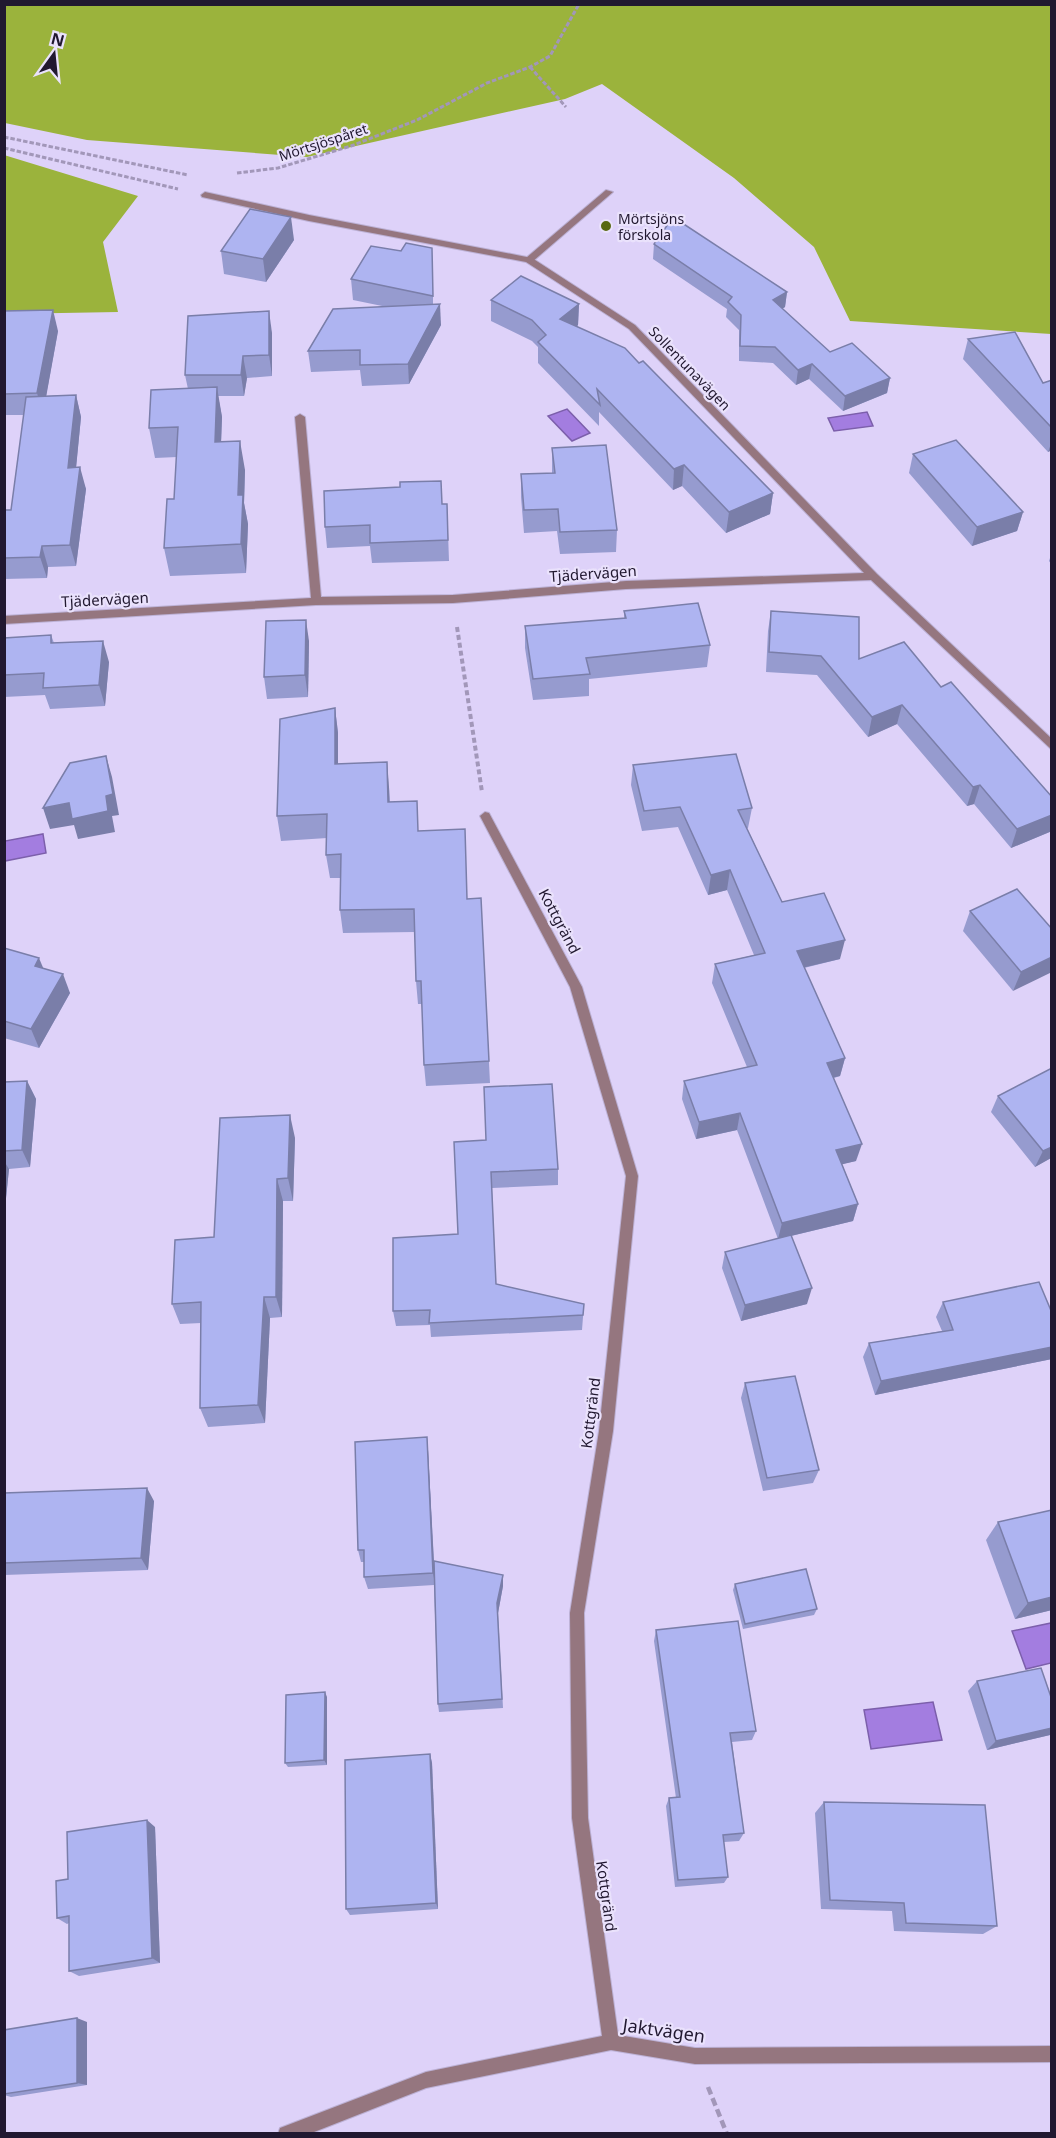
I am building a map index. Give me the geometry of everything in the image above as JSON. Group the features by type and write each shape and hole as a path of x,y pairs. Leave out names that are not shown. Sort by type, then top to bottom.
{"street":[{"path":"530,260 609,192"},
{"name":"Sollentunavägen","path":"205,195 309,218 530,260 632,327 873,576 1052,746"},
{"path":"300,417 316,601"},
{"name":"Tjädervägen","path":"4,620 316,601 453,599 626,585 873,576"},
{"name":"Kottgränd","path":"485,816 576,987 632,1176 606,1431 577,1613 580,1818 611,2042"},
{"name":"Jaktvägen","path":"286,2133 426,2080 611,2042 695,2056 1052,2054"}],"path":[{"name":"Mörtsjöspåret","path":"232,173 278,168 351,146 417,120 487,82 530,67 550,56 579,4"},
{"path":"530,67 566,107"},
{"path":"4,137 197,177"},
{"path":"4,148 205,195"},
{"path":"453,599 485,816"},
{"path":"695,2056 727,2133"}],"green space":[{"path":"5,4 1051,5 1051,334 850,321 814,247 734,178 602,84 565,99 307,157 87,140 5,123"},
{"path":"4,155 138,196 103,242 118,312 5,314"}],"shaded area":[{"path":"567,409 590,433 572,441 548,416"},
{"path":"867,412 873,426 834,431 828,418"},
{"path":"43,834 46,853 5,861 5,841"},
{"path":"1051,1623 1051,1663 1026,1669 1012,1631"},
{"path":"933,1702 942,1740 871,1749 864,1710"}],"building":[{"path":"250,209 291,217 263,259 221,251"},
{"path":"673,217 787,292 773,300 830,352 852,343 890,378 845,396 812,364 798,370 775,347 740,346 741,315 728,302 732,297 654,244"},
{"path":"406,243 432,248 433,296 351,279 371,246 401,251"},
{"path":"521,276 579,304 560,319 625,348 639,363 643,361 773,493 729,512 684,465 674,469 597,389 600,405 538,342 546,335 532,320 491,300"},
{"path":"440,304 408,364 360,365 360,350 308,351 333,309"},
{"path":"53,310 37,393 4,394 4,311"},
{"path":"269,311 269,355 243,356 241,375 185,375 188,316"},
{"path":"1015,332 1043,383 1052,380 1052,428 968,339"},
{"path":"217,387 215,442 240,441 238,495 243,495 241,544 164,548 167,499 174,499 178,427 149,428 151,390"},
{"path":"76,395 68,468 80,467 70,545 42,546 40,557 4,558 4,510 11,510 26,397"},
{"path":"956,440 1023,512 977,527 913,454"},
{"path":"606,445 617,530 560,532 558,509 524,510 521,474 555,473 552,448"},
{"path":"441,481 442,504 447,504 448,540 370,543 370,525 325,527 324,491 400,487 400,482"},
{"path":"698,603 710,645 586,658 590,674 533,679 525,626 626,618 624,611"},
{"path":"771,611 859,617 859,659 904,642 941,687 951,682 1052,797 1052,815 1017,829 980,785 973,787 902,705 872,717 821,656 769,652"},
{"path":"306,620 305,675 264,677 266,621"},
{"path":"51,635 51,643 103,641 99,685 43,688 44,673 4,675 4,638"},
{"path":"335,708 335,764 387,762 388,802 417,801 418,831 465,829 467,899 481,898 489,1061 424,1065 421,981 416,981 414,909 340,910 341,854 326,855 327,814 277,816 280,719"},
{"path":"736,754 752,808 738,810 782,902 824,893 845,940 797,951 845,1058 827,1063 862,1144 836,1150 858,1204 782,1223 740,1113 699,1122 684,1081 757,1065 715,964 765,953 730,870 711,875 680,807 644,811 633,765"},
{"path":"106,756 113,794 106,796 108,811 72,819 69,803 43,808 70,763"},
{"path":"1017,889 1052,929 1052,957 1021,972 970,911"},
{"path":"4,948 39,958 35,966 63,974 31,1029 4,1021"},
{"path":"1052,1068 1052,1147 1043,1151 998,1096"},
{"path":"27,1081 22,1150 4,1151 4,1082"},
{"path":"552,1084 558,1169 491,1172 496,1284 584,1304 583,1315 429,1323 430,1310 393,1311 393,1238 458,1234 454,1142 486,1140 484,1087"},
{"path":"290,1115 288,1178 277,1179 276,1297 264,1297 258,1405 200,1408 201,1302 172,1304 175,1240 214,1237 220,1118"},
{"path":"791,1235 812,1288 745,1305 725,1252"},
{"path":"1039,1282 1052,1313 1052,1347 881,1381 869,1343 953,1330 943,1302"},
{"path":"795,1376 819,1470 767,1478 745,1383"},
{"path":"427,1437 433,1573 364,1577 364,1550 358,1550 355,1442"},
{"path":"147,1488 141,1558 4,1563 4,1493"},
{"path":"1052,1510 1052,1597 1028,1603 998,1522"},
{"path":"434,1561 503,1575 497,1603 502,1699 438,1704"},
{"path":"806,1569 817,1609 745,1624 735,1584"},
{"path":"738,1621 756,1731 730,1733 744,1833 723,1835 728,1877 678,1880 669,1798 680,1797 656,1630"},
{"path":"1041,1668 1052,1700 1052,1728 996,1741 977,1681"},
{"path":"325,1692 324,1760 285,1763 286,1695"},
{"path":"430,1754 436,1903 346,1909 345,1760"},
{"path":"824,1802 985,1805 997,1926 906,1923 904,1903 830,1900"},
{"path":"147,1820 152,1958 69,1971 69,1916 57,1918 56,1881 68,1879 67,1832"},
{"path":"77,2018 77,2083 4,2094 4,2030"}],"place":[{"name":"Mörtsjöns förskola","path":"606,226"}]}
